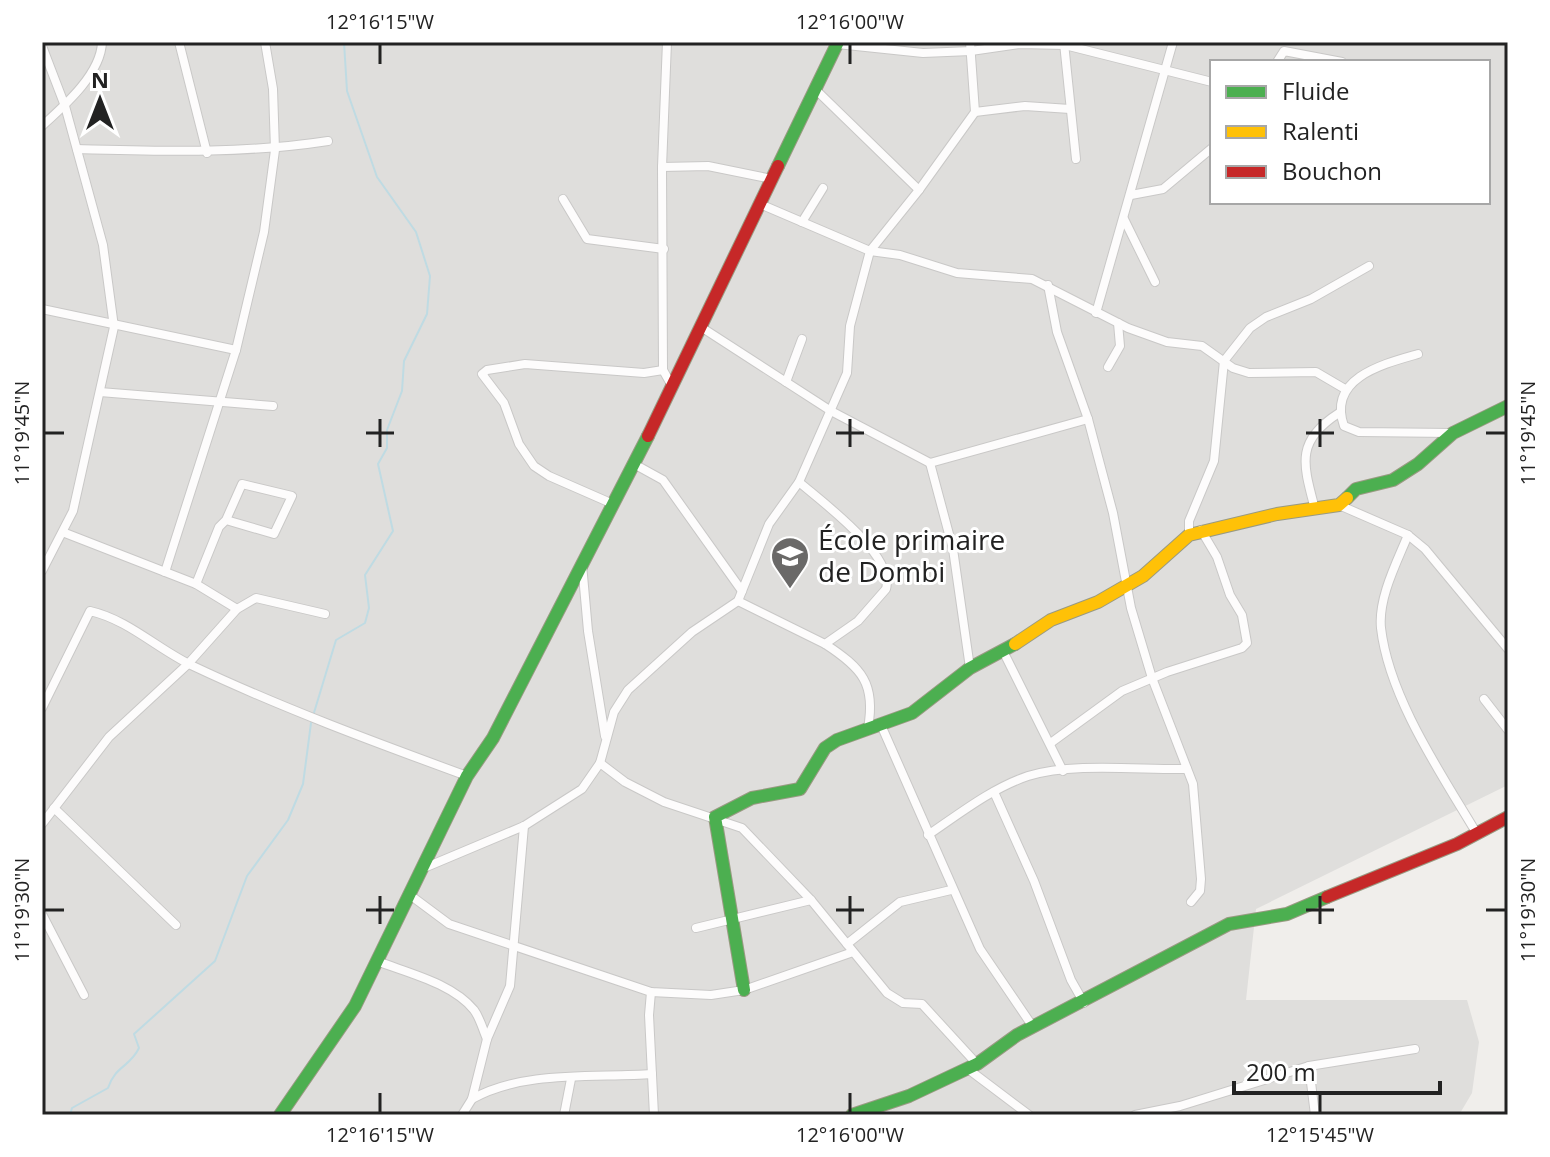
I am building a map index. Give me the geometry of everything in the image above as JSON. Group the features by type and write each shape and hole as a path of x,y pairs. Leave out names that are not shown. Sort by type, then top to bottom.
{"street":[{"path":"179,42 207,153"},
{"path":"165,572 236,350 264,232 275,150 273,89 265,42"},
{"path":"667,42 662,167 663,370 673,387"},
{"path":"1096,313 1168,70 1173,42"},
{"path":"42,126 65,106 100,58 105,43"},
{"path":"280,1115 355,1006 467,776 500,724 673,387 838,43 923,53 971,47 1064,44 1210,81"},
{"path":"1064,44 1076,159"},
{"path":"42,46 65,106 103,245 114,327 73,511 65,533 42,571"},
{"path":"423,868 524,826 582,789 600,763 614,712 628,690 692,632 738,601 769,524 799,482 847,373 850,326 870,251 975,112 971,47"},
{"path":"1278,60 1284,51 1331,60"},
{"path":"815,89 919,190"},
{"path":"975,112 1025,106 1070,109"},
{"path":"77,149 207,153 275,150 328,141"},
{"path":"1131,195 1163,189 1210,150"},
{"path":"662,167 708,166 772,179"},
{"path":"802,222 823,188"},
{"path":"563,199 587,239 664,249"},
{"path":"760,204 870,251 900,255 957,273 990,278 1017,275 1048,285 1118,323 1167,342 1202,346 1233,368 1249,373 1316,372 1345,389"},
{"path":"1124,218 1155,282"},
{"path":"1052,742 1122,691 1242,648 1247,643 1242,615 1230,595 1217,557 1189,521 1214,461 1224,361 1250,328 1266,317 1311,299 1369,266"},
{"path":"1048,285 1057,332 1088,419 1123,556 1125,587 1152,678 1196,797 1196,844 1201,879 1200,891 1191,902"},
{"path":"42,309 114,327 236,350"},
{"path":"1108,367 1120,346 1118,323"},
{"path":"701,327 831,411 930,463 1088,419"},
{"path":"786,382 802,339"},
{"path":"1418,354 1366,373 1345,389 1339,413 1344,426 1352,431 1453,433"},
{"path":"613,504 549,476 534,466 519,444 504,403 482,374 487,370 525,364 644,373 663,370"},
{"path":"100,392 273,406"},
{"path":"1339,505 1356,489 1393,480 1418,464 1453,433 1508,406"},
{"path":"1315,509 1304,468 1306,449 1323,423 1339,413"},
{"path":"930,463 953,549 970,668"},
{"path":"634,464 663,480 742,591"},
{"path":"799,482 857,532 886,570 888,579 886,589 858,621 825,644"},
{"path":"196,584 219,527 226,520 242,484 292,496 274,534 226,520"},
{"path":"715,817 752,798 800,789 825,748 837,740 912,713 970,668 1051,620 1143,576 1195,532 1339,505 1408,535 1425,549 1508,649"},
{"path":"65,533 196,584 237,609"},
{"path":"1408,535 1388,583 1381,627 1395,679 1431,757 1477,834"},
{"path":"582,562 588,631 606,741"},
{"path":"42,824 109,737 188,664 237,609 256,598 325,614"},
{"path":"738,601 847,658 869,688 875,727 951,890 980,949 1033,1027"},
{"path":"42,708 90,611 107,615 188,664 317,722 467,776"},
{"path":"1003,651 1052,742 1063,771"},
{"path":"1484,699 1508,730"},
{"path":"600,763 625,782 664,802 742,828 811,900 887,993 903,1003 922,1004 972,1067 1029,1115"},
{"path":"928,835 994,792 1029,776 1063,771 1187,769"},
{"path":"994,792 1034,881 1071,980 1084,1003"},
{"path":"54,808 176,925"},
{"path":"715,817 744,990"},
{"path":"852,1115 909,1096 972,1067 1033,1027 1084,1003 1229,924 1287,914 1477,834 1508,817"},
{"path":"462,1115 472,1099 487,1039 510,986 524,826"},
{"path":"410,895 449,924 514,948 651,992 711,995 744,990 850,948 900,902 951,890"},
{"path":"696,928 811,900"},
{"path":"42,914 84,995"},
{"path":"377,961 438,985 464,1001 475,1011 487,1039"},
{"path":"651,992 654,1115"},
{"path":"1135,1115 1180,1106 1309,1066 1415,1049"},
{"path":"1309,1066 1315,1115"},
{"path":"472,1099 496,1085 652,1074"},
{"path":"564,1115 571,1079"}],"shaded area":[{"path":"42,42 1508,42 1508,785 1256,909 1246,1000 1467,1000 1479,1042 1472,1093 1459,1115 42,1115"}],"waterway":[{"path":"313,716 336,640 365,623 369,608 365,575 393,531 378,464 387,448 387,430 402,391 404,361 427,314 430,276 416,232 377,177 347,91 344,42"},
{"path":"70,1115 72,1108 108,1088 115,1075 139,1048 134,1034 215,961 247,876 288,820 303,784 311,723"}],"traffic: fast":[{"path":"778,166 838,42"},
{"path":"1347,498 1356,489 1393,480 1418,464 1453,433 1508,406"},
{"path":"280,1115 355,1006 467,776 493,738 648,436"},
{"path":"744,990 715,817 752,798 800,789 825,748 837,740 912,713 970,668 1015,644"},
{"path":"852,1115 909,1096 977,1064 1017,1035 1229,924 1287,914 1327,897"}],"traffic: slow":[{"path":"1015,644 1051,620 1098,602 1143,576 1189,535 1277,514 1339,505 1347,498"}],"traffic: jam":[{"path":"648,436 778,166"},
{"path":"1327,897 1457,844 1508,817"}],"place":[{"name":"École primaire de Dombi","path":"790,590"}]}
